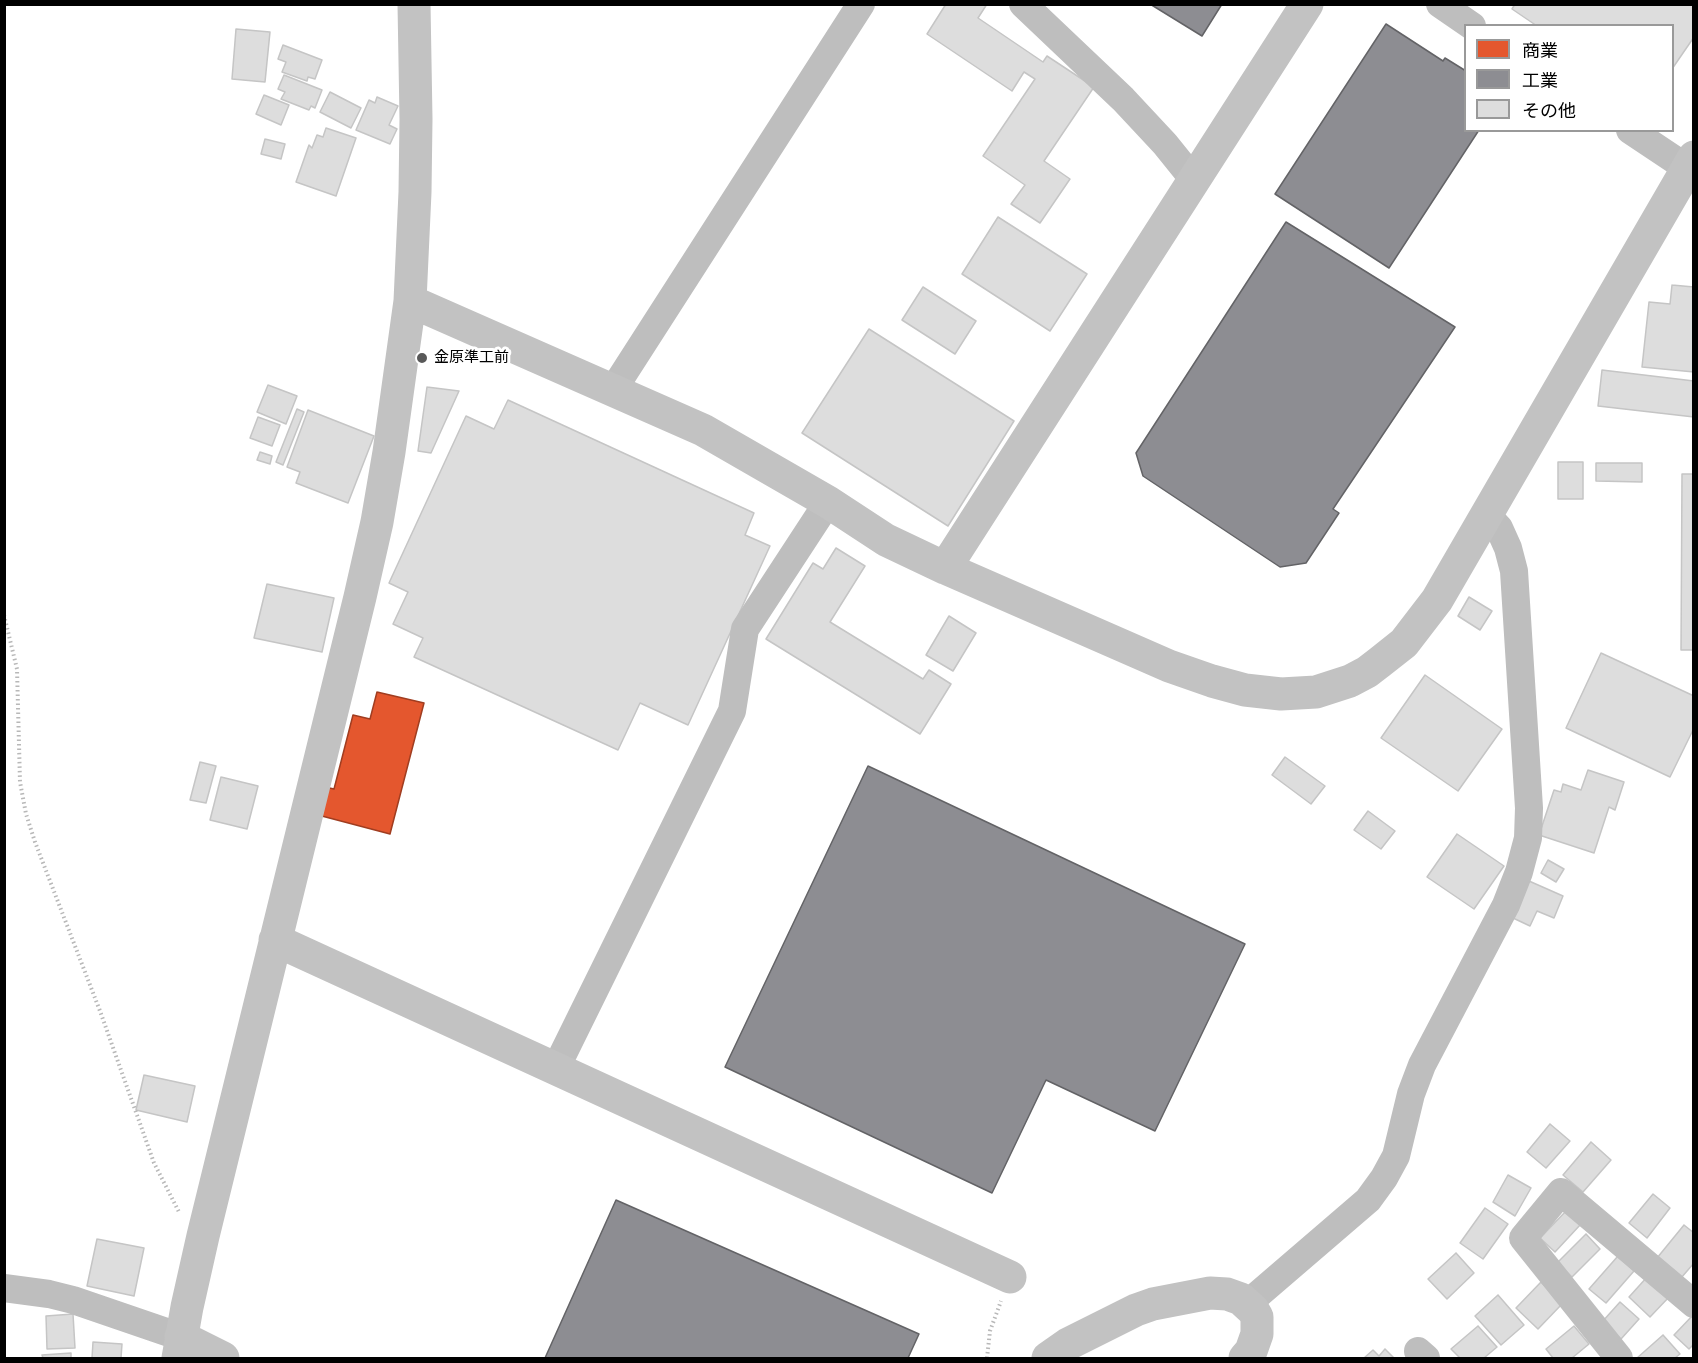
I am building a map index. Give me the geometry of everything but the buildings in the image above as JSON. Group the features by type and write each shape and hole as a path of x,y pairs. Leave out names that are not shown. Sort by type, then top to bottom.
{"street":[{"path":"180,1348 203,1236 377,522 395,415 410,301 415,181 414,4"},
{"path":"613,390 861,4"},
{"path":"1023,4 1123,99 1165,144 1194,180"},
{"path":"945,568 1307,4"},
{"path":"1440,4 1469,24"},
{"path":"410,301 703,430 828,502 886,540 1169,666 1228,686 1262,693 1316,692 1367,672 1404,643 1437,600 1690,163 1634,132"},
{"path":"556,1068 732,711 745,629 828,502"},
{"path":"1247,1304 1368,1200 1384,1178 1396,1156 1411,1094 1422,1065 1506,904 1519,872 1528,838 1529,808 1514,571 1508,548 1499,528 1487,515"},
{"path":"275,940 1010,1277"},
{"path":"1619,1359 1523,1238 1561,1192 1694,1304"},
{"path":"4,1288 73,1300 180,1348 223,1359"},
{"path":"1048,1359 1068,1344 1117,1318 1153,1304 1210,1293 1227,1294 1241,1299 1257,1317 1257,1334 1251,1351 1245,1359"}],"path":[{"path":"4,615 17,669 20,782 34,842 78,950 154,1162 180,1214 203,1236"},
{"path":"987,1359 990,1331"}],"place":[{"name":"金原準工前","path":"422,358"}]}
